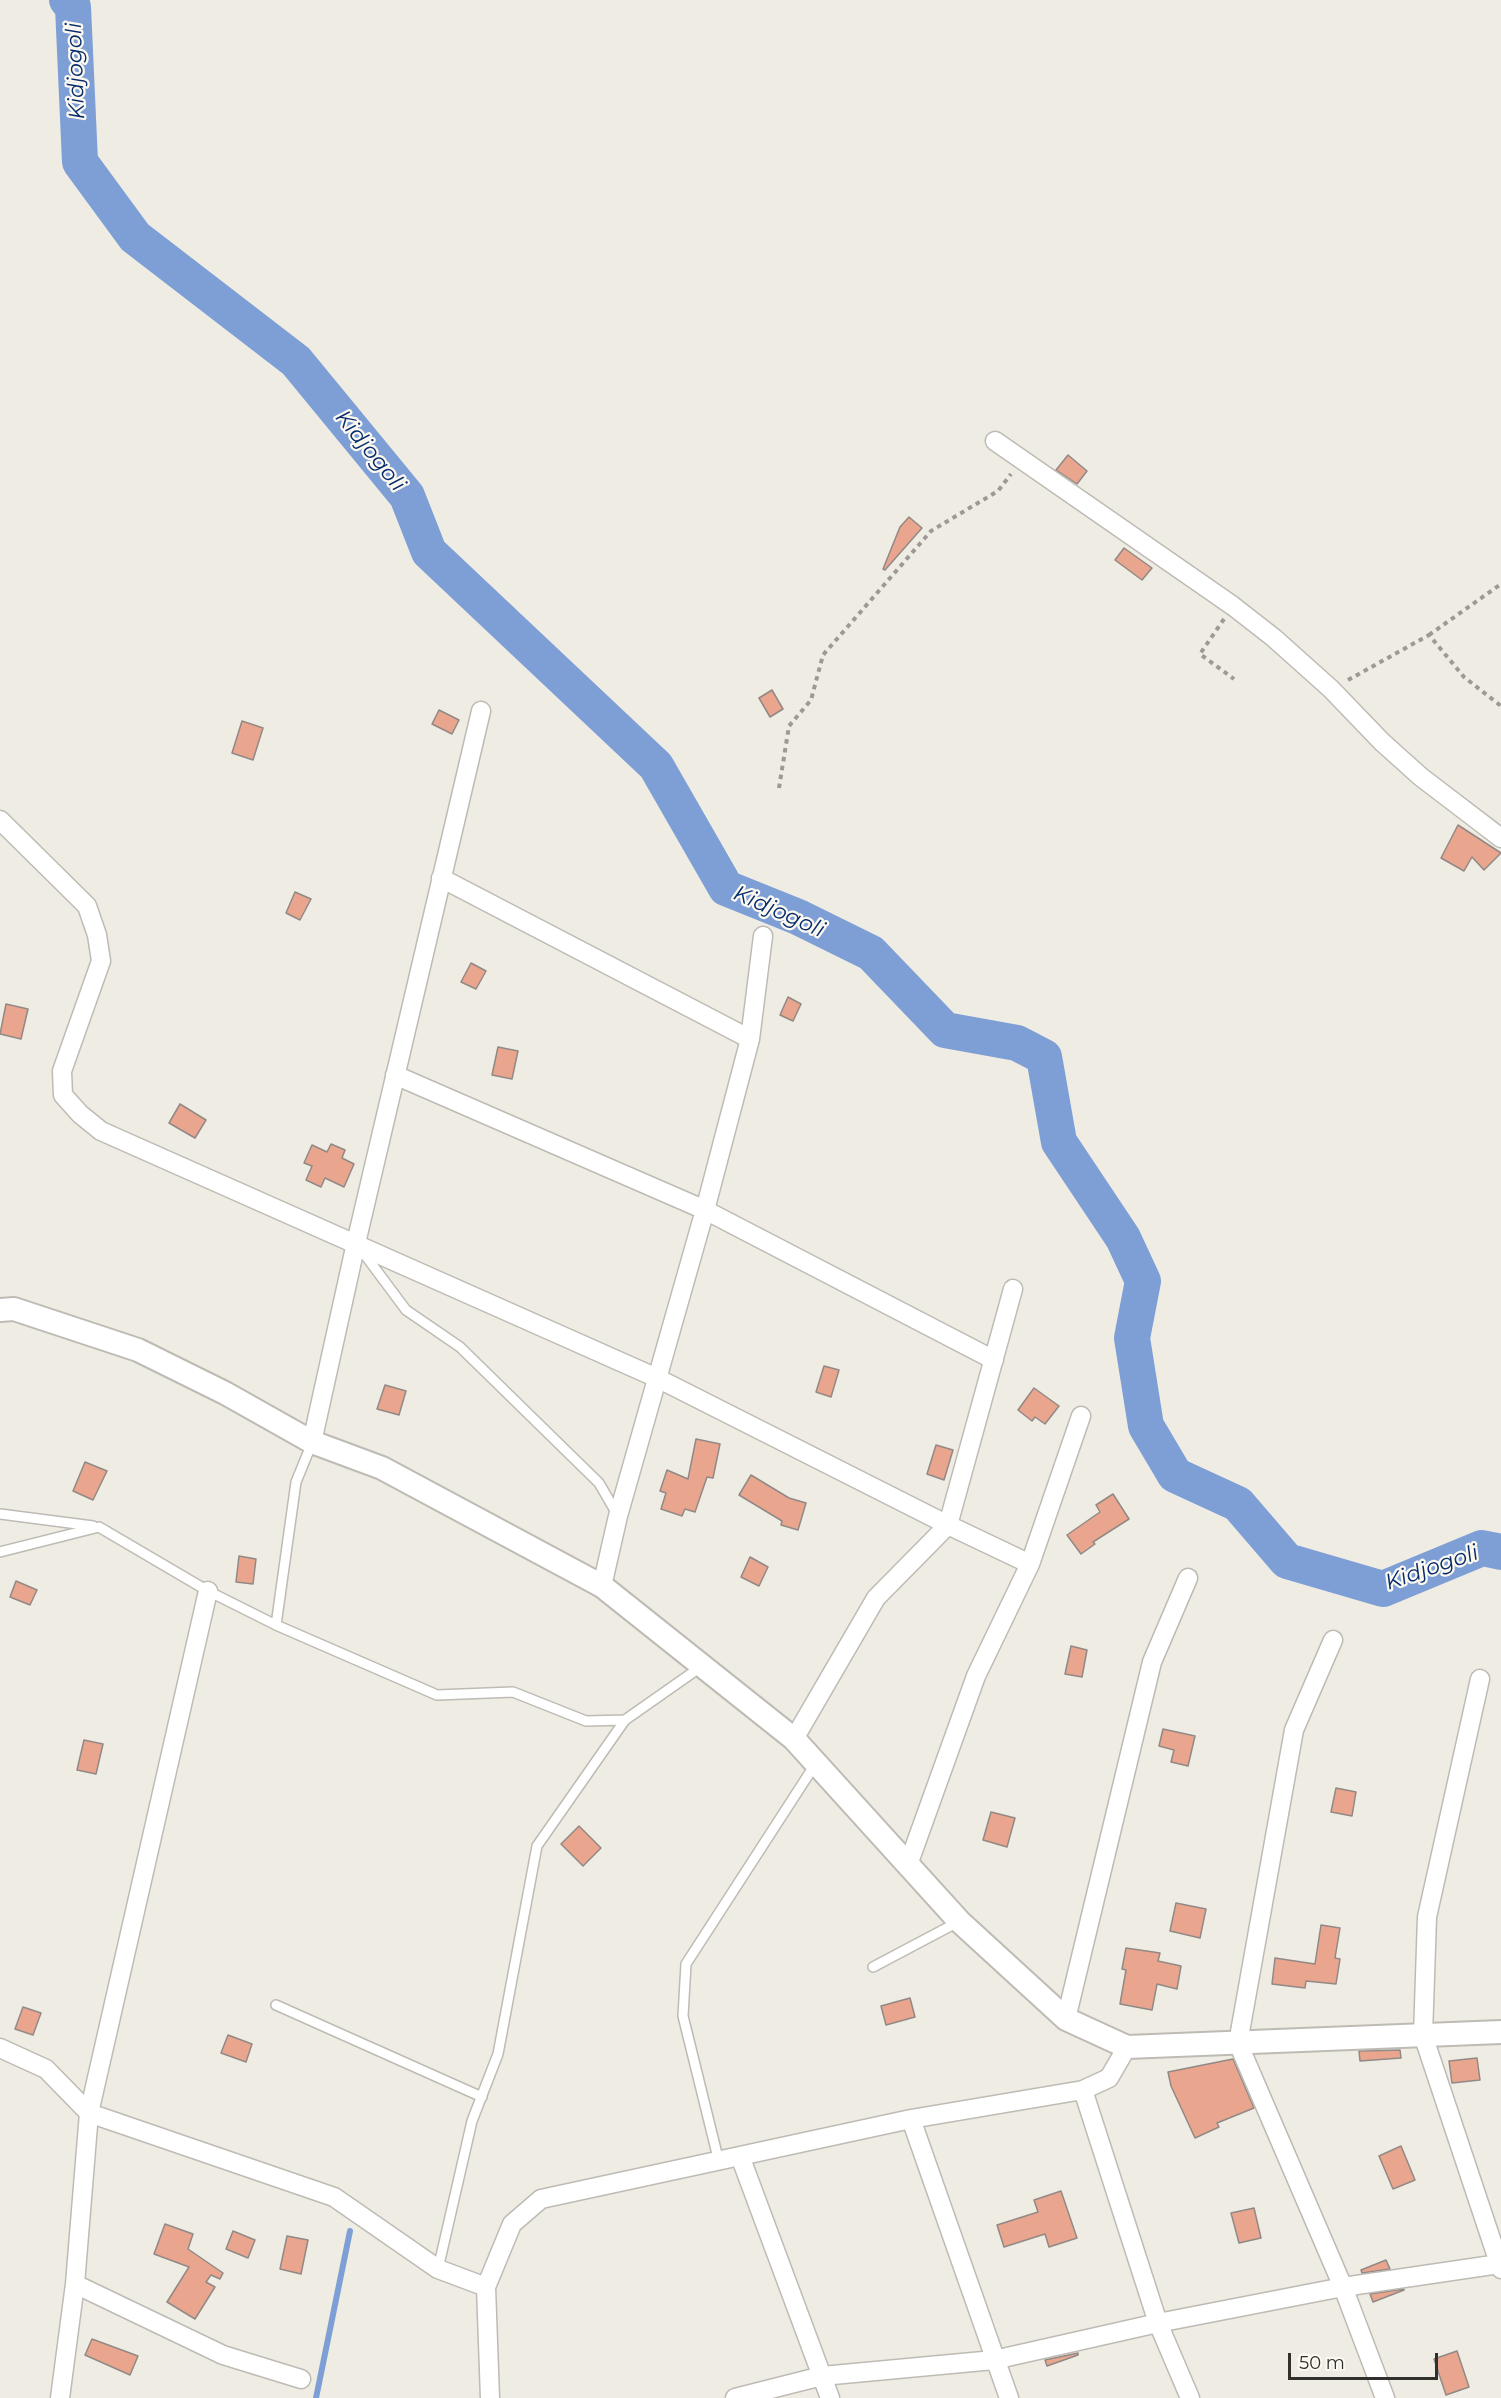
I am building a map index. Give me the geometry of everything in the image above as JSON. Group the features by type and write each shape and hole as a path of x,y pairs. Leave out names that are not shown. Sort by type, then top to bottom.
{"street":[{"path":"995,441 1233,606 1274,638 1331,689 1382,742 1421,777 1501,838"},
{"path":"312,1442 356,1243 481,711"},
{"path":"0,820 87,906 97,935 101,961 62,1071 63,1095 80,1114 101,1131 657,1378 1030,1564"},
{"path":"441,878 750,1039"},
{"path":"602,1587 618,1516 705,1210 750,1039 764,936"},
{"path":"395,1075 705,1210 994,1360"},
{"path":"794,1739 876,1598 948,1525 1013,1289"},
{"path":"0,1310 14,1309 138,1350 225,1393 312,1442 382,1468 602,1587 794,1739 959,1922 1066,2019 1127,2047 1501,2032"},
{"path":"908,1865 976,1676 1030,1564 1081,1416"},
{"path":"1066,2019 1152,1662 1188,1578"},
{"path":"60,2398 75,2284 89,2113 208,1591"},
{"path":"1333,1640 1294,1730 1238,2043 1343,2287 1385,2398"},
{"path":"735,2398 822,2376 994,2361 1158,2323 1343,2287 1500,2266 1423,2035 1427,1917 1480,1679"},
{"path":"490,2398 486,2287 512,2224 542,2199 910,2119 1083,2090 1109,2078 1127,2047"},
{"path":"0,2048 46,2069 89,2113 334,2197 438,2269 486,2287"},
{"path":"1083,2090 1158,2323 1190,2398"},
{"path":"910,2119 1009,2398"},
{"path":"740,2156 830,2398"},
{"path":"75,2284 223,2355 301,2379"}],"lane":[{"path":"356,1243 406,1310 468,1355 599,1483 618,1516"},
{"path":"276,1625 296,1482 312,1442"},
{"path":"0,1514 99,1527 208,1591 276,1625 437,1695 513,1692 586,1721 625,1720"},
{"path":"0,1552 99,1527"},
{"path":"438,2269 472,2121 498,2054 537,1846 625,1720 702,1666"},
{"path":"719,2162 683,2016 686,1964 816,1763"},
{"path":"873,1967 959,1922"},
{"path":"276,2004 482,2097"}],"path":[{"path":"779,788 789,726 811,700 823,655 931,531 998,491 1022,459"},
{"path":"1331,689 1429,635 1501,584"},
{"path":"1233,606 1200,654 1234,679"},
{"path":"1429,635 1464,677 1501,706"}],"building":[{"path":"1068,455 1087,471 1077,484 1056,470"},
{"path":"909,517 922,528 885,570 883,569 900,527"},
{"path":"1124,548 1152,568 1142,580 1115,560"},
{"path":"772,690 783,709 770,717 759,698"},
{"path":"439,710 459,720 452,734 432,724"},
{"path":"242,721 263,728 253,760 232,753"},
{"path":"1458,825 1501,853 1484,870 1472,857 1464,871 1441,858"},
{"path":"295,892 311,899 300,920 286,913"},
{"path":"471,963 486,971 476,989 461,982"},
{"path":"788,997 801,1004 793,1021 780,1015"},
{"path":"6,1004 28,1009 21,1039 0,1034"},
{"path":"498,1047 518,1051 512,1079 492,1075"},
{"path":"180,1104 206,1120 195,1138 169,1123"},
{"path":"331,1144 345,1150 342,1158 354,1164 344,1187 325,1178 321,1187 306,1180 312,1166 304,1163 312,1145 327,1152"},
{"path":"824,1366 839,1370 831,1397 816,1392"},
{"path":"385,1385 406,1391 399,1415 377,1409"},
{"path":"1034,1388 1059,1406 1045,1424 1035,1417 1032,1421 1018,1410"},
{"path":"696,1439 720,1444 713,1478 707,1477 695,1512 685,1509 682,1516 661,1509 666,1493 660,1491 667,1470 688,1479"},
{"path":"936,1445 953,1450 944,1480 927,1474"},
{"path":"85,1462 107,1471 93,1500 73,1491"},
{"path":"751,1475 789,1498 806,1503 798,1530 781,1525 782,1521 739,1495"},
{"path":"1113,1494 1129,1519 1093,1542 1095,1544 1081,1554 1067,1535 1100,1512 1096,1505"},
{"path":"239,1556 256,1559 253,1584 236,1582"},
{"path":"750,1557 768,1567 759,1586 741,1577"},
{"path":"16,1581 37,1590 30,1605 10,1597"},
{"path":"1071,1646 1087,1650 1082,1677 1065,1674"},
{"path":"1163,1729 1195,1736 1188,1766 1171,1762 1174,1750 1159,1746"},
{"path":"84,1740 103,1744 96,1774 77,1770"},
{"path":"1336,1788 1356,1792 1352,1816 1331,1812"},
{"path":"991,1812 1015,1818 1007,1847 983,1840"},
{"path":"579,1826 601,1848 583,1866 561,1844"},
{"path":"1176,1903 1206,1909 1200,1938 1170,1931"},
{"path":"1321,1925 1340,1928 1335,1958 1340,1959 1336,1984 1306,1981 1305,1988 1272,1984 1275,1958 1315,1964"},
{"path":"1126,1948 1160,1953 1158,1961 1181,1966 1177,1989 1157,1984 1152,2010 1120,2004 1126,1970 1122,1969"},
{"path":"910,1998 915,2017 886,2025 881,2006"},
{"path":"23,2007 41,2013 33,2035 15,2029"},
{"path":"228,2035 252,2044 246,2062 221,2053"},
{"path":"1400,2050 1401,2058 1360,2061 1359,2051"},
{"path":"1477,2058 1480,2080 1452,2083 1449,2061"},
{"path":"1233,2059 1254,2108 1217,2123 1219,2127 1195,2138 1171,2086 1168,2072"},
{"path":"1401,2146 1415,2180 1393,2189 1379,2156"},
{"path":"1061,2191 1077,2238 1049,2247 1045,2234 1004,2247 997,2225 1038,2212 1034,2200"},
{"path":"1254,2208 1261,2238 1239,2243 1231,2213"},
{"path":"165,2224 193,2234 188,2249 223,2273 220,2279 211,2275 206,2282 215,2287 195,2319 167,2302 189,2267 154,2254"},
{"path":"233,2231 255,2240 248,2258 226,2249"},
{"path":"287,2236 308,2240 301,2274 280,2269"},
{"path":"1386,2260 1390,2269 1362,2273 1361,2270"},
{"path":"1404,2289 1373,2302 1370,2294"},
{"path":"92,2339 138,2356 130,2375 85,2355"},
{"path":"1457,2351 1469,2387 1446,2395 1434,2359"},
{"path":"1078,2353 1078,2355 1047,2366 1045,2360"}],"waterway":[{"name":"Kidjogoli","path":"67,0 73,7 80,162 135,237 296,361 407,496 429,552 656,766 726,888 798,917 871,953 945,1030 1017,1043 1044,1057 1059,1142 1123,1238 1143,1281 1132,1338 1146,1426 1175,1475 1238,1504 1287,1561 1383,1589 1482,1548 1501,1552"},
{"path":"316,2398 350,2231"}]}
